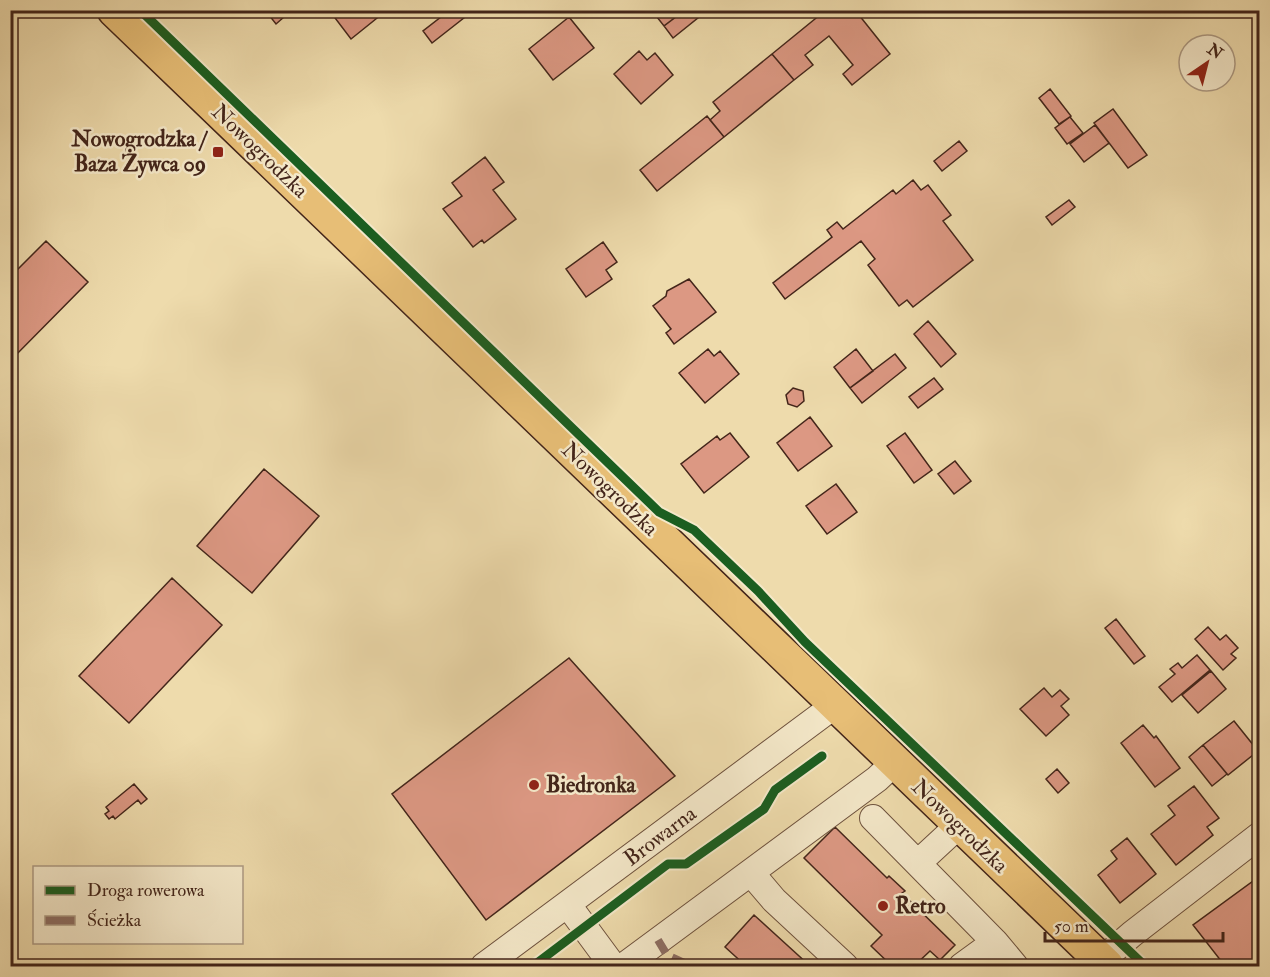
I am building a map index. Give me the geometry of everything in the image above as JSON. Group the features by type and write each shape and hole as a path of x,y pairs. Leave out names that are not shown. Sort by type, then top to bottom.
{"main road":[{"name":"Nowogrodzka","path":"114,10 835,705 1101,965"}],"street":[{"name":"Browarna","path":"484,966 835,705"},
{"path":"624,966 877,779 894,763"},
{"path":"873,818 919,862 1015,966"},
{"path":"919,862 959,825"},
{"path":"1101,965 1260,835"},
{"path":"751,873 774,900 845,966"},
{"path":"568,905 613,966"},
{"path":"962,966 994,942"}],"building":[{"path":"265,10 292,10 276,24"},
{"path":"329,10 387,10 351,39"},
{"path":"450,10 474,10 432,43 423,31"},
{"path":"656,10 685,10 664,26 653,12"},
{"path":"685,10 702,10 704,13 673,38 664,26"},
{"path":"826,10 855,10 890,54 852,85 843,74 853,65 829,36 805,55 813,65 794,80 772,54"},
{"path":"569,17 594,48 553,80 529,49"},
{"path":"639,51 647,60 655,53 673,75 641,104 614,74"},
{"path":"772,54 794,80 724,137 710,120 720,111 713,102"},
{"path":"1050,89 1071,116 1059,124 1039,98"},
{"path":"1113,109 1147,155 1128,168 1094,123"},
{"path":"707,116 724,137 657,191 640,170"},
{"path":"1070,117 1083,133 1067,144 1055,128"},
{"path":"1095,125 1109,143 1084,162 1070,144"},
{"path":"959,141 967,151 942,171 934,161"},
{"path":"485,157 504,182 493,190 516,219 484,243 482,240 473,247 443,209 462,196 452,183"},
{"path":"913,180 921,190 928,185 951,215 943,221 973,260 913,307 907,300 899,306 868,265 875,259 861,241 785,299 773,283 832,237 827,230 837,222 843,229 893,190 896,194"},
{"path":"1069,200 1075,207 1052,225 1046,217"},
{"path":"46,241 88,282 10,361 10,277"},
{"path":"603,242 617,262 606,270 612,279 586,297 566,269"},
{"path":"689,279 716,312 674,344 666,333 671,329 653,306 666,296 667,291"},
{"path":"928,321 956,354 941,367 914,334"},
{"path":"708,349 714,356 720,351 739,374 705,403 679,373"},
{"path":"856,349 873,371 850,388 834,367"},
{"path":"895,354 906,368 862,403 850,388"},
{"path":"934,378 943,389 918,408 909,397"},
{"path":"793,388 803,391 804,401 797,407 788,404 786,395"},
{"path":"810,417 832,446 798,471 777,443"},
{"path":"730,433 749,457 704,493 681,464 717,436 720,440"},
{"path":"905,433 932,470 914,483 887,446"},
{"path":"955,461 971,481 954,494 938,474"},
{"path":"264,469 319,516 252,593 197,546"},
{"path":"836,484 857,512 827,534 806,506"},
{"path":"172,578 222,625 129,723 79,676"},
{"path":"1116,619 1145,656 1134,664 1105,628"},
{"path":"1208,627 1220,640 1226,635 1238,648 1231,654 1236,658 1223,670 1195,639"},
{"path":"1197,655 1210,670 1172,702 1159,687 1175,674 1170,669 1178,663 1182,668"},
{"name":"Biedronka","path":"569,658 675,776 486,920 392,794"},
{"path":"1211,671 1226,689 1198,713 1182,695"},
{"path":"1044,688 1052,697 1060,690 1069,699 1061,706 1069,715 1046,736 1020,709"},
{"path":"1234,721 1258,751 1228,775 1203,745"},
{"path":"1143,725 1154,738 1156,736 1180,768 1155,787 1121,743"},
{"path":"1203,745 1227,774 1212,786 1189,757"},
{"path":"1057,769 1069,783 1058,793 1046,779"},
{"path":"134,784 147,799 141,804 138,800 115,819 113,816 109,819 105,814 109,811 106,807"},
{"path":"1194,786 1219,818 1207,827 1213,835 1176,865 1151,834 1175,815 1168,806"},
{"name":"Retro","path":"835,827 887,878 889,876 905,891 902,893 955,945 940,960 930,951 914,966 892,966 871,946 882,935 804,858"},
{"path":"1127,838 1156,874 1120,903 1098,875 1117,859 1111,851"},
{"path":"1260,876 1260,966 1225,966 1193,925"},
{"path":"754,915 810,966 746,966 725,947"}],"marked path":[{"path":"658,940 667,955 691,966"}],"cycle path":[{"path":"140,10 659,512 694,530 758,591 805,642 1145,966"},
{"path":"533,966 668,864 686,864 764,809 775,790 822,756"}],"place":[{"name":"Nowogrodzka / Baza Żywca 09","path":"218,152"},
{"name":"Biedronka","path":"534,785"},
{"name":"Retro","path":"883,906"}]}
